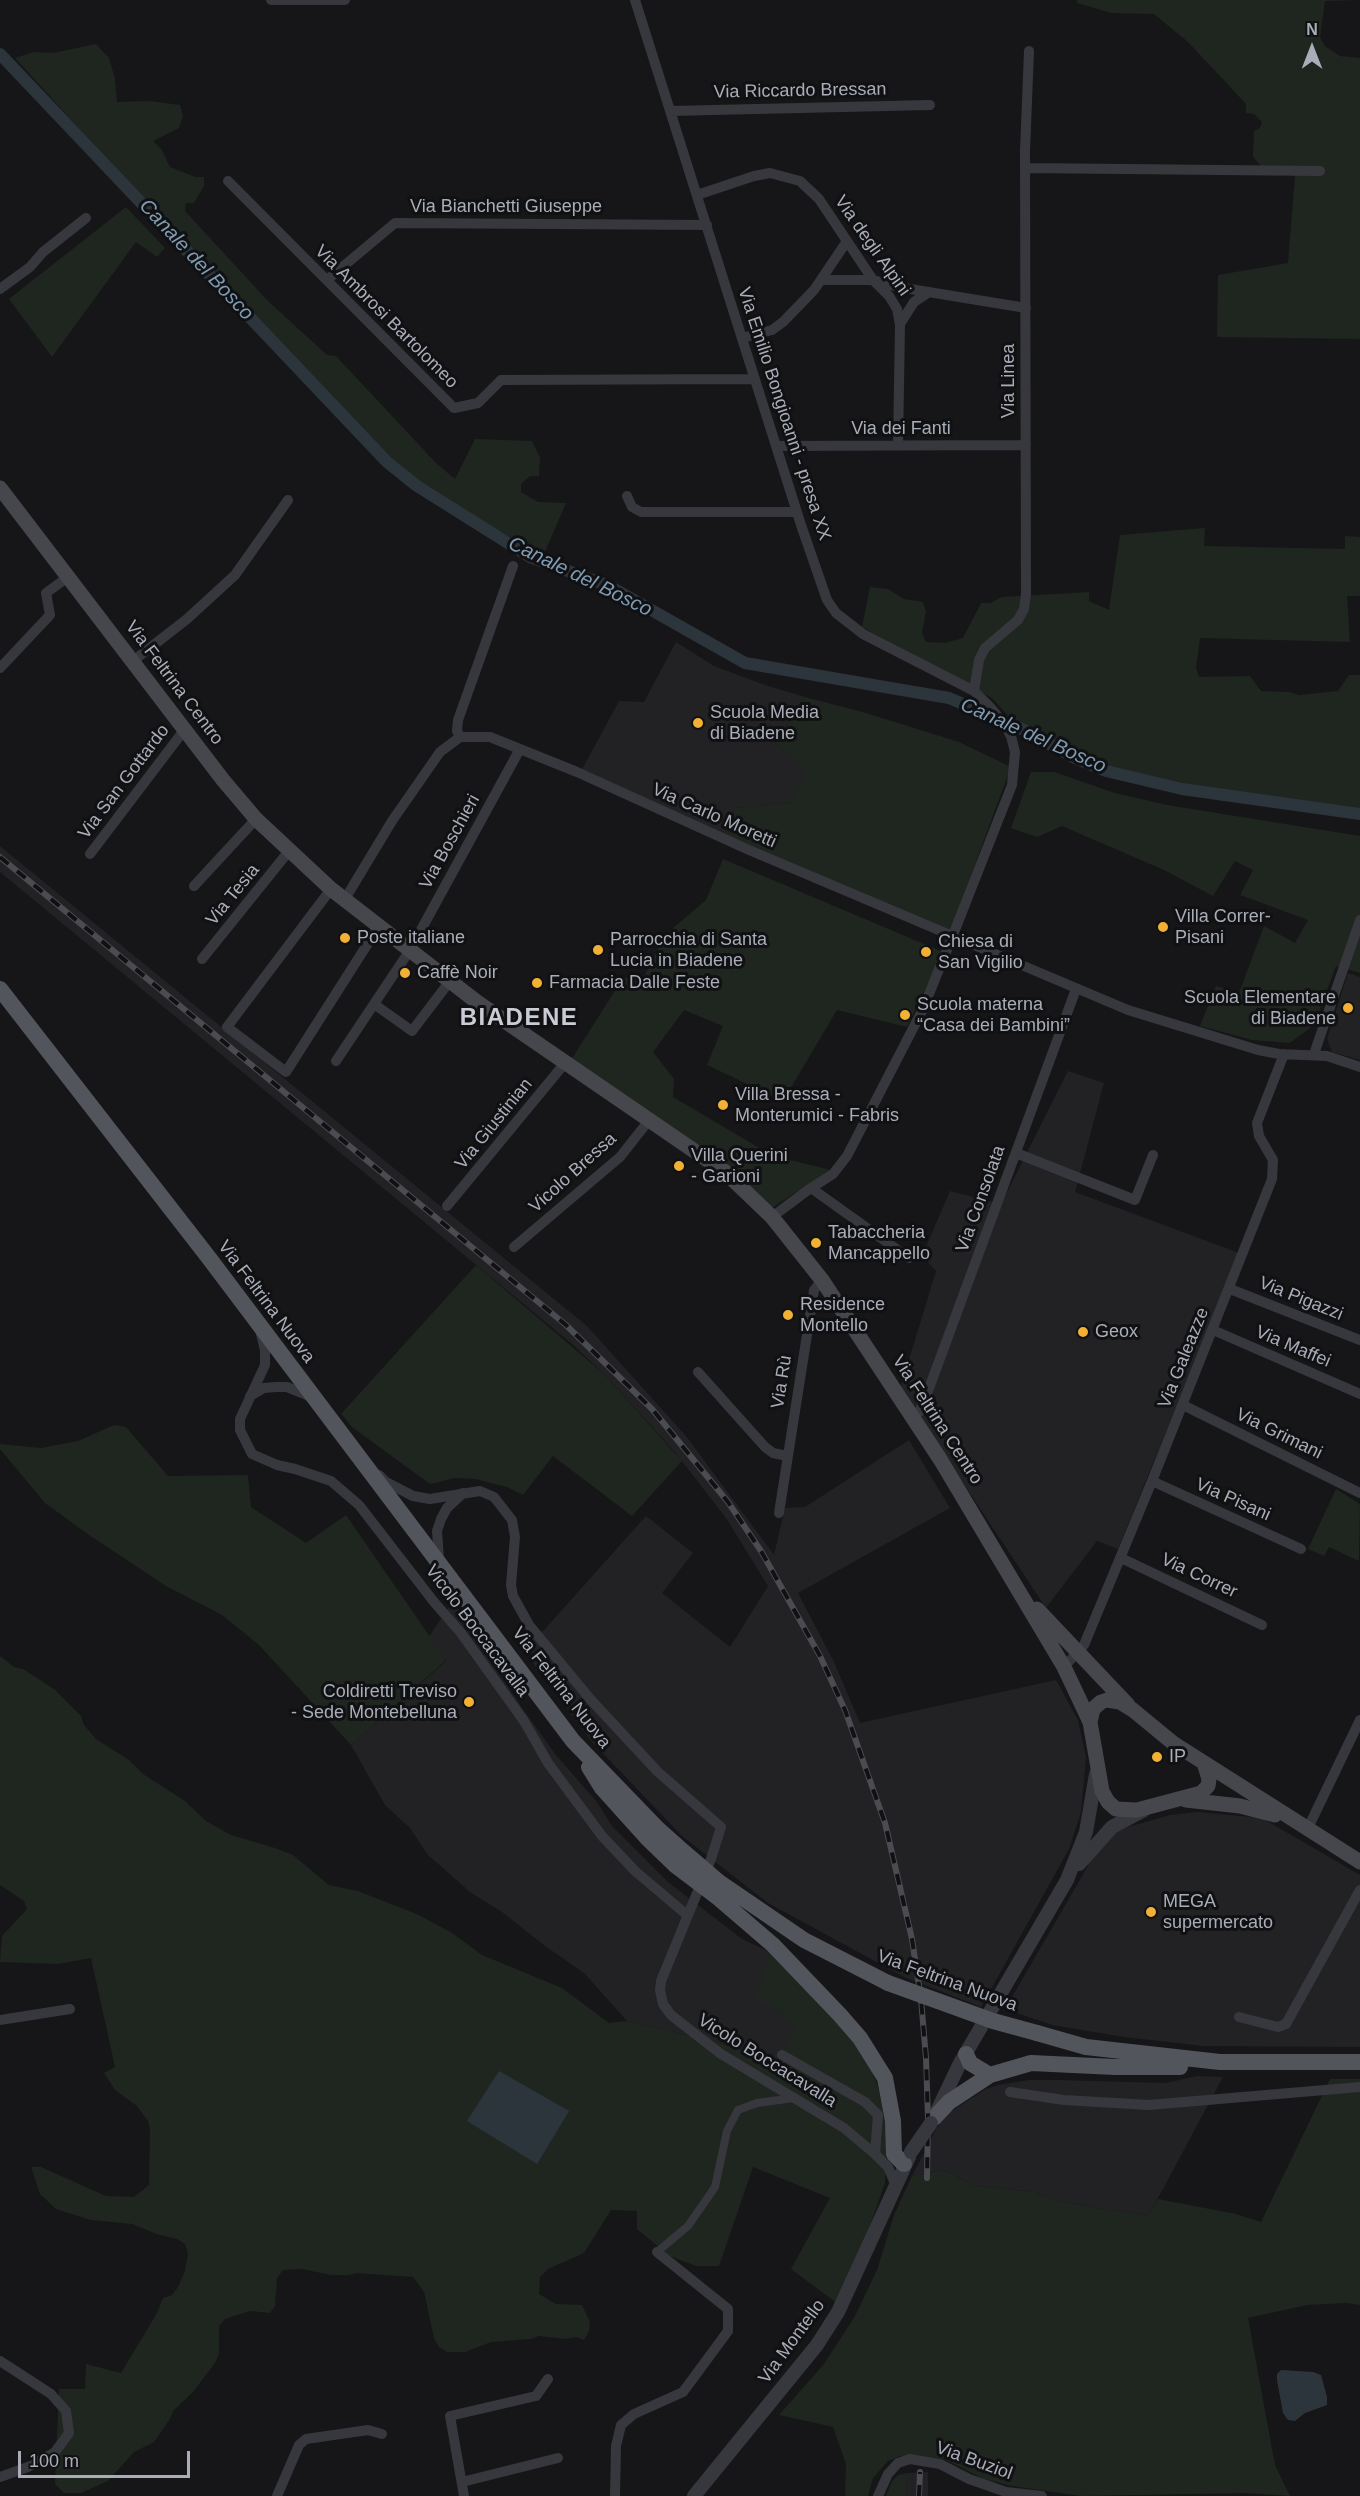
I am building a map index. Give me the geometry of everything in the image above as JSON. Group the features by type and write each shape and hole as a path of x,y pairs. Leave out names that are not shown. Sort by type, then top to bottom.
{"main road":[{"name":"Via Feltrina Centro","path":"0,488 256,819 289,851 331,889 494,1015 725,1172 772,1217 822,1280 912,1416 1064,1667 1090,1722 1102,1791 1112,1806 1122,1810 1147,1808"},
{"name":"Via Feltrina Nuova","path":"0,989 259,1324 573,1741 718,1889 804,1940 888,1983 993,2021 1086,2047 1221,2062 1360,2062"},
{"name":"Via Feltrina Centro","path":"1012,1579 1077,1653 1159,1733 1303,1828"},
{"path":"1090,1722 1096,1705 1107,1700 1120,1702 1133,1710"},
{"path":"573,1741 602,1788 647,1838 675,1865 718,1889 860,2038 885,2078 893,2121 894,2154 901,2162"},
{"path":"1147,1808 1197,1795 1208,1786 1209,1775 1204,1763"},
{"path":"1180,1799 1252,1808 1303,1828 1360,1862"},
{"path":"966,2054 970,2063 999,2072"},
{"path":"932,2120 949,2102 999,2072 1031,2063 1167,2068 1221,2062"}],"street":[{"path":"272,0 345,0"},
{"name":"Via Emilio Bongioanni - presa XX","path":"635,0 822,587 836,613 863,634 974,692 990,707 1011,736 1015,752 1012,785 953,935"},
{"name":"Via Linea","path":"974,692 979,660 985,648 1018,621 1024,609 1025,168 1029,51"},
{"name":"Via Riccardo Bressan","path":"670,111 930,105"},
{"path":"1025,168 1320,171"},
{"name":"Via degli Alpini","path":"697,195 770,173 800,181 812,190 873,280 890,296 897,309 900,325 898,446"},
{"name":"Via Ambrosi Bartolomeo","path":"228,181 454,408 478,403 501,380 755,379"},
{"path":"0,289 30,267 43,252 87,218"},
{"name":"Via Bianchetti Giuseppe","path":"327,280 395,223 707,225"},
{"path":"742,338 772,330 783,322 821,280 847,241"},
{"path":"821,280 873,280 1026,308"},
{"path":"900,325 914,302 929,292"},
{"name":"Via dei Fanti","path":"777,446 1026,445"},
{"path":"627,496 632,507 641,512 797,512"},
{"path":"132,661 187,619 235,575 288,500"},
{"path":"345,899 392,821 440,752 460,736 457,731 458,720 513,566"},
{"path":"0,668 50,615 46,593 68,577"},
{"name":"Via San Gottardo","path":"90,854 185,729"},
{"name":"Via Carlo Moretti","path":"460,736 490,738 577,772 806,874 1128,1010 1251,1048 1284,1054 1314,1054 1360,1067"},
{"name":"Via Boschieri","path":"410,950 520,749"},
{"name":"Via Tesia","path":"194,886 256,819"},
{"name":"Via Tesia","path":"202,959 289,851"},
{"path":"331,889 227,1027 286,1072 379,926"},
{"path":"1314,1054 1360,920"},
{"path":"772,1217 833,1174 846,1156 922,1011 953,935"},
{"path":"336,1061 410,950"},
{"path":"374,1004 412,1031 450,981"},
{"name":"Via Consolata","path":"912,1416 919,1412 924,1402 1076,989"},
{"name":"Via Galeazze","path":"1064,1667 1084,1645 1183,1405 1274,1175 1272,1157 1259,1136 1257,1123 1284,1054"},
{"name":"Via Giustinian","path":"447,1206 565,1063"},
{"name":"Vicolo Bressa","path":"514,1247 620,1157 650,1119"},
{"path":"1016,1153 1135,1200 1153,1155"},
{"path":"811,1188 909,1258"},
{"name":"Via Rù","path":"779,1513 814,1290 822,1280"},
{"name":"Via Pigazzi","path":"1230,1288 1360,1340"},
{"name":"Vicolo Boccacavalla","path":"259,1324 265,1350 265,1365 240,1419 240,1430 252,1454 277,1465 331,1481 360,1505 434,1602 461,1633 524,1720 548,1763 602,1836 635,1871 687,1915"},
{"name":"Via Maffei","path":"1213,1330 1360,1394"},
{"path":"698,1372 765,1447 773,1454 787,1456"},
{"path":"250,1396 264,1388 287,1387 315,1398"},
{"name":"Via Grimani","path":"1183,1405 1360,1493"},
{"path":"351,1446 386,1482 413,1496 430,1499 463,1493"},
{"name":"Via Pisani","path":"1152,1481 1301,1548"},
{"name":"Vicolo Boccacavalla","path":"463,1493 480,1491 494,1497 512,1520 515,1537 511,1585 513,1596 529,1626 657,1772 721,1827 711,1859 661,1982 663,2004 671,2015 692,2034 844,2128 875,2154 901,2162"},
{"path":"439,1564 437,1531 447,1508 463,1493"},
{"name":"Via Correr","path":"1121,1558 1262,1625"},
{"path":"1303,1828 1360,1720"},
{"name":"Via Montello","path":"1067,1880 1086,1832 1097,1763"},
{"name":"Via Montello","path":"694,2496 816,2344 837,2312 893,2187 901,2162 932,2120 966,2054 1067,1880 1096,1843 1112,1827 1147,1808"},
{"path":"1239,2017 1278,2027 1286,2024 1360,1890"},
{"path":"0,2020 70,2009"},
{"path":"782,2055 865,2102 878,2115 875,2154"},
{"path":"1010,2092 1064,2100 1149,2105 1360,2087"},
{"path":"615,2496 616,2446 621,2425 634,2414 683,2392 728,2331 728,2309 657,2252 688,2226 715,2187 727,2131 738,2110 757,2103 794,2098"},
{"path":"893,2187 901,2162"},
{"path":"0,2361 21,2373 55,2399 66,2411 69,2433 55,2452 28,2467 0,2477"},
{"path":"464,2496 450,2416 536,2396 548,2379"},
{"path":"277,2496 299,2445 306,2439 368,2430 382,2434"},
{"path":"462,2482 558,2458"},
{"name":"Via Buziol","path":"878,2496 888,2474 898,2463 910,2459 940,2464 969,2479 1006,2492 1042,2496"}],"shaded area":[{"path":"1077,0 1360,0 1325,1 1320,37 1325,46 1340,56 1360,58 1360,339 1217,337 1218,275 1288,263 1295,176 1261,166 1253,157 1254,131 1260,128 1262,122 1254,114 1246,113 1246,104 1188,42 1154,14 1111,13 1077,3"},
{"path":"96,44 109,58 115,79 117,102 149,101 180,105 183,116 179,128 153,141 162,150 170,167 195,177 204,177 204,186 194,203 186,203 185,211 268,301 327,355 336,356 436,463 455,479 475,439 532,441 540,458 539,476 530,476 521,484 521,492 538,502 566,503 544,554 470,517 413,480 327,395 238,296 187,247 15,58 34,52 53,53"},
{"path":"126,207 165,248 157,257 136,242 52,357 9,299"},
{"path":"1205,528 1204,546 1345,549 1345,536 1360,537 1360,596 1347,596 1350,642 1200,638 1196,668 1199,677 1250,676 1261,691 1289,692 1299,695 1338,691 1349,675 1360,675 1360,818 1171,788 1120,777 1071,759 1058,745 1013,721 992,698 862,627 870,587 888,589 904,599 923,602 926,612 922,633 926,642 945,643 963,638 981,603 990,603 1002,597 1089,592 1089,601 1109,610 1120,535"},
{"name":"Scuola Media di Biadene","path":"676,642 714,666 805,697 775,743 807,770 791,803 736,808 724,837 580,773 619,701 644,702"},
{"path":"805,697 959,742 1011,767 950,932 724,837 735,808 791,803 806,770 775,743"},
{"path":"1031,772 1054,772 1115,793 1167,805 1360,836 1360,973 1336,966 1314,1025 1290,1043 1252,1040 1200,1026 1216,986 1239,993 1264,926 1295,943 1308,920 1240,895 1253,870 1235,861 1213,896 1164,870 1062,826 1037,837 1011,828"},
{"path":"0,846 587,1326 686,1436 774,1555 785,1508 805,1507 909,1440 950,1508 798,1593 834,1662 860,1723 1056,1680 1078,1720 1086,1757 1081,1812 1069,1849 981,2007 904,1977 768,1903 682,1836 592,1742 521,1647 544,1630 646,1516 693,1553 662,1593 730,1647 768,1586 726,1518 674,1451 604,1374 572,1344 0,872"},
{"path":"723,859 943,952 907,1027 837,1010 783,1101 707,1065 723,1026 684,1010 653,1052 674,1079 673,1097 773,1156 831,1170 770,1209 571,1060 623,978 645,975 665,935 706,900"},
{"name":"Scuola Elementare di Biadene","path":"1348,973 1360,977 1360,1060 1332,1052 1327,1039"},
{"path":"1068,1071 1104,1083 1075,1192 1239,1253 1118,1549 1097,1541 1046,1608 901,1386 936,1271 922,1256 950,1191 1001,1204"},
{"path":"476,1265 604,1374 682,1461 632,1516 553,1456 523,1495 507,1487 475,1479 455,1478 430,1484 352,1427 341,1414"},
{"path":"114,1425 126,1427 168,1476 248,1475 251,1507 306,1543 346,1515 446,1660 351,1745 259,1645 222,1615 166,1586 45,1503 0,1449 0,1444 41,1448 78,1441"},
{"path":"1336,1489 1360,1504 1359,1561 1329,1547 1324,1556 1308,1549"},
{"path":"453,1601 480,1639 487,1657 525,1712 556,1755 597,1802 612,1826 668,1882 742,1939 770,1952 795,2026 782,2061 713,2041 627,2021 584,1973 502,1912 470,1892 427,1854 410,1828 385,1805 351,1745 446,1661 428,1638"},
{"path":"0,1656 14,1667 23,1669 54,1689 81,1716 84,1725 96,1739 129,1760 143,1774 185,1801 206,1821 231,1835 293,1855 329,1885 358,1891 419,1915 452,1933 482,1955 562,1988 609,2023 627,2021 713,2041 781,2061 795,2026 756,1998 770,1952 790,1964 868,2059 878,2087 887,2131 885,2183 857,2263 838,2304 791,2269 830,2198 753,2167 719,2266 696,2266 670,2256 637,2229 637,2211 611,2210 584,2253 548,2269 540,2277 539,2294 556,2304 582,2305 590,2322 589,2331 584,2340 576,2337 566,2339 539,2336 531,2339 491,2342 465,2352 447,2352 439,2347 434,2338 424,2292 413,2277 357,2273 331,2275 302,2269 283,2270 277,2278 275,2306 270,2313 250,2311 225,2319 219,2326 219,2354 215,2363 193,2392 173,2411 154,2442 134,2452 108,2481 81,2493 64,2493 55,2484 59,2389 85,2389 86,2364 121,2373 157,2313 163,2298 172,2295 178,2287 185,2271 188,2253 185,2244 177,2239 132,2224 91,2220 56,2209 40,2194 31,2167 41,2167 106,2196 134,2197 149,2185 150,2129 148,2121 137,2106 115,2090 104,2073 115,2067 91,1958 58,1964 0,1962 2,1936 27,1909 24,1901 0,1885"},
{"path":"1197,1812 1262,1818 1360,1875 1360,2047 1203,2046 1124,2037 1052,2025 1005,2009 1107,1833 1170,1815"},
{"path":"499,2071 569,2111 537,2164 467,2121"},
{"path":"1197,2076 1223,2077 1149,2215 1054,2200 1036,2192 974,2186 945,2170 912,2176 936,2129 947,2114 984,2090 998,2085 1029,2080 1166,2083"},
{"path":"1330,2079 1360,2079 1360,2305 1347,2303 1307,2305 1248,2318 1275,2465 1290,2496 1247,2493 1081,2496 1012,2486 984,2479 944,2459 915,2455 900,2456 888,2461 873,2478 868,2496 845,2496 846,2464 833,2427 779,2415 824,2364 855,2316 877,2270 894,2215 912,2176 945,2170 974,2186 1036,2192 1054,2200 1102,2209 1149,2215 1158,2199 1236,2214 1261,2222"},
{"path":"1281,2370 1313,2372 1321,2375 1327,2405 1305,2413 1295,2421 1288,2420 1283,2413 1277,2380 1277,2374"},
{"path":"928,2472 928,2496 906,2496 907,2473"},
{"path":"907,2473 906,2496 886,2496 892,2481 898,2475"}],"waterway":[{"name":"Canale del Bosco","path":"0,54 387,462 417,486 530,557 609,586 745,663 949,698 1020,728 1075,758 1106,771 1182,789 1360,814"}],"railway":[{"path":"0,857 566,1325 652,1409 728,1502 761,1551 820,1656 845,1710 885,1823 912,1939 921,1999 926,2058 927,2178"},
{"path":"919,2496 920,2472"}],"place":[{"name":"Scuola Media di Biadene","path":"698,723"},
{"name":"Villa Correr- Pisani","path":"1163,927"},
{"name":"Poste italiane","path":"345,938"},
{"name":"Parrocchia di Santa Lucia in Biadene","path":"598,950"},
{"name":"Chiesa di San Vigilio","path":"926,952"},
{"name":"Caffè Noir","path":"405,973"},
{"name":"Farmacia Dalle Feste","path":"537,983"},
{"name":"Scuola Elementare di Biadene","path":"1348,1008"},
{"name":"Scuola materna “Casa dei Bambini”","path":"905,1015"},
{"name":"Villa Bressa - Monterumici - Fabris","path":"723,1105"},
{"name":"Villa Querini - Garioni","path":"679,1166"},
{"name":"Tabaccheria Mancappello","path":"816,1243"},
{"name":"Residence Montello","path":"788,1315"},
{"name":"Geox","path":"1083,1332"},
{"name":"Coldiretti Treviso - Sede Montebelluna","path":"469,1702"},
{"name":"IP","path":"1157,1757"},
{"name":"MEGA supermercato","path":"1151,1912"}],"district":[{"name":"BIADENE","path":"519,1018"}]}
